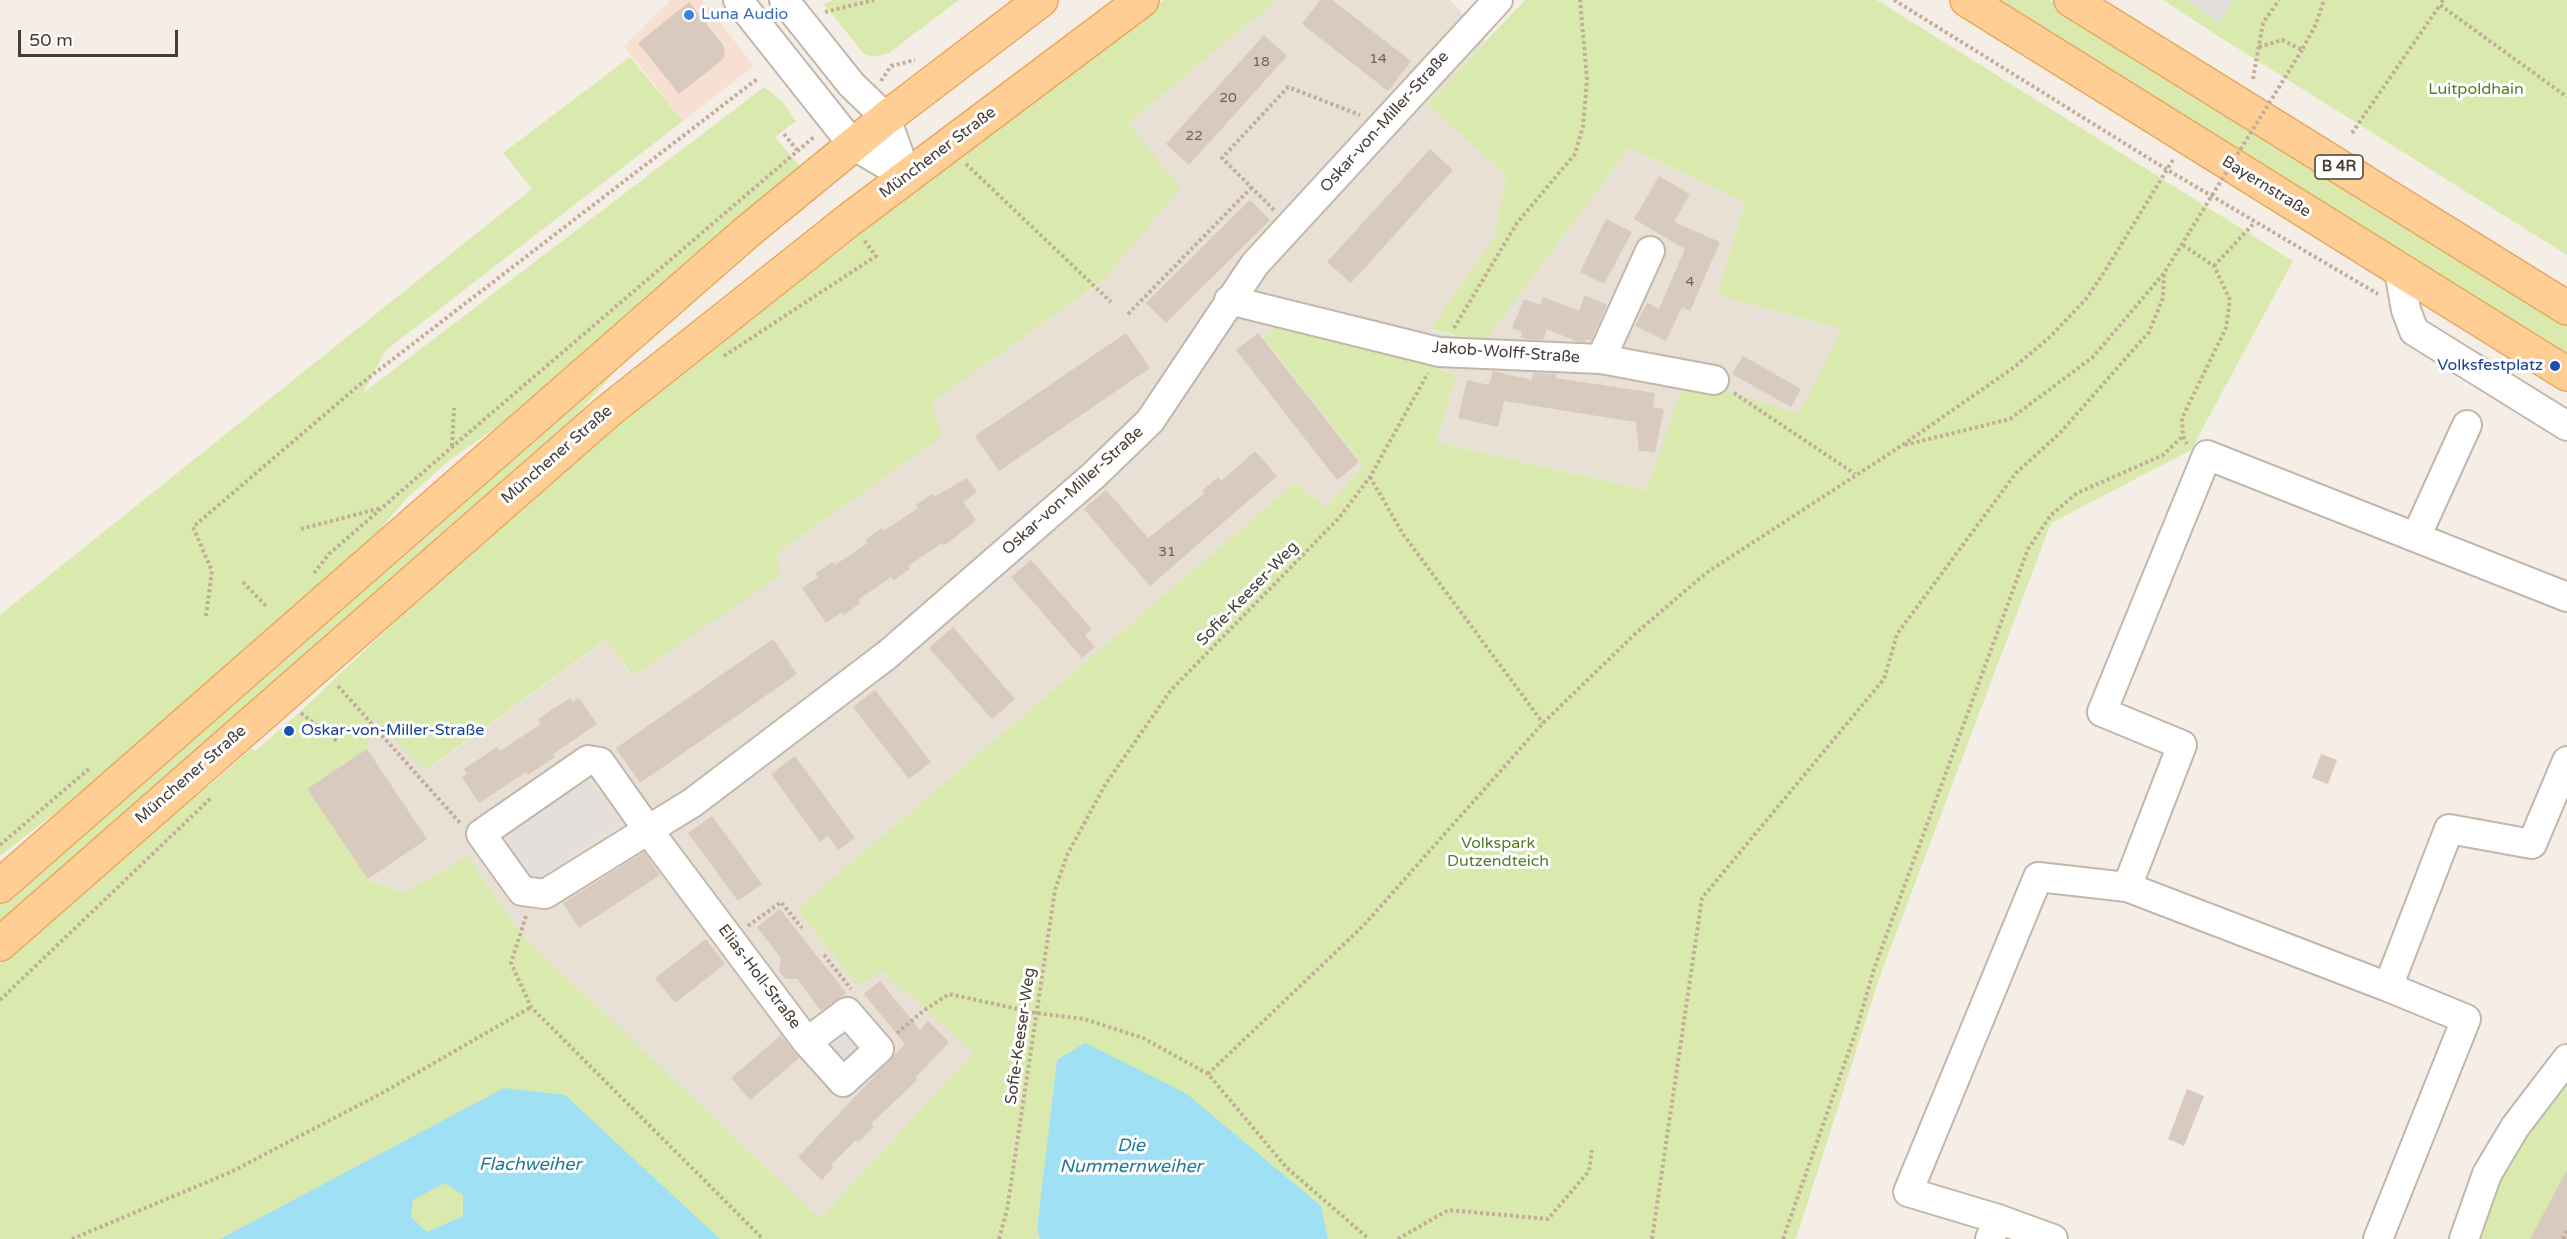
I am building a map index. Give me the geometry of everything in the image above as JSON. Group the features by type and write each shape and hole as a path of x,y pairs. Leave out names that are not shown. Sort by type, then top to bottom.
{"main road":[{"path":"0,886 636,327 886,118 1041,0"},
{"name":"Münchener Straße","path":"0,944 580,435 712,327 1142,0"},
{"name":"Bayernstraße","path":"1966,0 2567,374"},
{"name":"B 4R","path":"2071,0 2567,309"}],"street":[{"path":"738,0 853,145 907,177"},
{"path":"784,0 851,84 886,118 907,177"},
{"name":"Oskar-von-Miller-Straße","path":"533,895 545,894 692,803 887,655 1093,476 1150,421 1255,264 1498,0"},
{"path":"1601,359 1650,251"},
{"path":"2399,270 2406,310 2414,331 2567,426"},
{"name":"Jakob-Wolff-Straße","path":"1229,300 1439,352 1601,359 1714,380"},
{"path":"2416,537 2467,425"},
{"path":"2127,887 2182,745 2102,712 2207,455 2567,597"},
{"name":"Elias-Holl-Straße","path":"481,834 588,760 600,762 648,830 807,1042 843,1082 879,1049"},
{"path":"2388,987 2449,829 2532,844 2567,761"},
{"path":"481,834 522,891 533,895"},
{"path":"2053,1239 1994,1229 1908,1192 2038,877 2127,887 2466,1019 2379,1239"},
{"path":"807,1042 847,1012 879,1049"},
{"path":"2464,1239 2487,1174 2515,1127 2567,1059"}],"path":[{"path":"820,14 874,0"},
{"name":"Sofie-Keeser-Weg","path":"999,1239 1007,1210 1055,890 1067,855 1105,785 1171,690 1338,519 1370,477 1439,352 1517,224 1575,154 1583,126 1587,79 1580,0"},
{"path":"1894,0 2166,169 2406,310"},
{"path":"2253,79 2263,23 2279,0"},
{"path":"1901,446 2010,419 2093,357 2164,273 2183,245 2302,50 2324,0"},
{"path":"2352,134 2443,0"},
{"path":"2440,5 2567,97"},
{"path":"2259,47 2282,40 2302,50"},
{"path":"891,66 896,72"},
{"path":"206,616 212,571 193,527 358,386 757,79"},
{"path":"1290,225 1222,158 1288,87 1383,124"},
{"path":"1208,1074 1364,925 1544,723 1636,633 1706,573 1901,446 2013,368 2050,337 2086,299 2178,153"},
{"path":"972,172 1111,302"},
{"path":"1128,314 1252,187"},
{"path":"2214,266 2255,222"},
{"path":"2183,245 2214,266 2230,300 2226,328 2182,418 2183,436 2191,450 2207,455"},
{"path":"718,361 876,256"},
{"path":"1652,1239 1702,898 1884,679 1897,634 2016,473 2060,433 2149,332 2163,298 2164,273"},
{"path":"1714,380 1855,474"},
{"path":"452,447 454,408"},
{"path":"1783,1239 1857,1028 1874,969 1911,874 2028,549 2051,515 2077,493 2163,455 2183,436"},
{"path":"1370,477 1402,534 1544,723"},
{"path":"301,529 383,508"},
{"path":"243,582 266,606"},
{"path":"332,684 340,677"},
{"path":"338,686 464,827 481,834"},
{"path":"293,720 309,706"},
{"path":"301,712 338,742"},
{"path":"0,1000 220,789"},
{"path":"533,895 511,963 531,1007 763,1239"},
{"path":"730,940 781,902 802,928"},
{"path":"824,955 853,993 847,1012"},
{"path":"879,1049 923,1011 949,994 1036,1013 1084,1019 1143,1038 1208,1074 1287,1168 1369,1239"},
{"path":"72,1239 231,1172 382,1093 531,1007"},
{"path":"1398,1239 1448,1210 1548,1219 1589,1171 1592,1150"},
{"path":"2563,1239 2567,1231"}],"shaded area":[{"path":"671,0 702,0 754,66 683,121 624,46"},
{"path":"1277,0 1450,0 1486,41 1427,104 1506,175 1495,236 1431,330 1484,342 1629,148 1745,202 1717,295 1842,329 1799,415 1685,377 1648,490 1436,442 1457,375 1284,319 1263,337 1363,465 1327,507 1295,483 797,909 858,986 881,969 974,1052 820,1219 521,934 469,857 405,893 368,879 307,789 371,715 427,770 608,639 632,676 777,553 941,436 931,402 1104,281 1128,123"},
{"path":"2187,0 2233,0 2219,23"},
{"path":"586,778 616,822 535,879 504,835"},
{"path":"845,1018 872,1047 847,1070 820,1040"}],"green space":[{"path":"833,0 959,0 889,53 872,57 863,53 824,4"},
{"name":"Volkspark Dutzendteich","path":"1164,0 1277,0 1128,123 1180,188 1103,281 932,402 942,436 777,553 779,576 633,676 607,639 426,770 371,716 367,749 307,789 369,880 405,893 468,856 521,934 820,1219 974,1052 881,970 858,986 797,909 1295,483 1327,507 1363,465 1263,337 1284,319 1457,375 1436,442 1647,490 1685,377 1799,414 1842,329 1717,295 1745,202 1629,148 1484,342 1431,329 1495,236 1506,175 1427,104 1525,0 1877,0 2293,261 2191,450 2051,523 1880,976 1796,1239 0,1239 0,956 165,811 210,785 252,748 255,751 302,710 564,461 676,369"},
{"path":"1990,0 2050,0 2567,322 2567,359"},
{"name":"Luitpoldhain","path":"2163,0 2567,0 2567,255 2218,36"},
{"path":"630,57 683,121 385,351 363,393 764,87 783,102 796,121 775,137 800,166 533,402 451,459 406,499 362,550 109,771 0,856 0,615 532,189 503,153"},
{"path":"628,357 564,429 0,927 0,898"},
{"path":"2567,1042 2567,1239 2447,1239 2468,1186 2533,1083"}],"water":[{"name":"Die Nummernweiher","path":"1085,1043 1187,1094 1321,1206 1328,1239 1040,1239 1037,1230 1057,1060"},
{"name":"Flachweiher","path":"504,1088 565,1095 720,1239 220,1239","holes":["445,1183 463,1195 463,1216 427,1232 411,1217 413,1200"]}],"building":[{"path":"1320,0 1332,0 1411,61 1388,91 1302,24"},
{"path":"689,2 723,45 725,54 722,60 679,94 638,43"},
{"path":"1264,35 1287,56 1189,165 1166,144"},
{"path":"1430,149 1453,170 1351,283 1327,262"},
{"path":"1659,176 1690,194 1674,222 1720,242 1690,311 1682,307 1666,341 1635,326 1647,303 1659,309 1685,249 1634,219"},
{"path":"1250,200 1270,220 1166,323 1146,303"},
{"path":"1606,219 1632,232 1604,284 1580,272"},
{"path":"1585,295 1607,305 1591,341 1586,339 1585,342 1575,341 1547,329 1543,340 1527,339 1521,337 1522,332 1512,328 1524,299 1540,305 1543,297 1579,311"},
{"path":"1126,333 1150,368 999,471 975,436"},
{"path":"1258,333 1359,462 1337,480 1236,350"},
{"path":"1743,356 1801,389 1791,407 1732,374"},
{"path":"1493,371 1532,380 1533,373 1556,374 1555,378 1655,393 1653,407 1664,409 1655,452 1639,451 1636,422 1504,401 1498,427 1458,418 1467,380 1489,385"},
{"path":"1255,451 1277,476 1150,586 1084,509 1106,490 1148,538 1204,494 1202,491 1218,477 1221,481"},
{"path":"967,478 977,492 963,502 976,520 952,540 944,545 942,543 908,566 910,569 894,580 891,577 858,600 860,603 844,615 842,612 826,623 802,588 818,577 815,574 832,562 835,565 868,543 865,540 882,528 884,531 918,508 916,505 932,494 934,497"},
{"path":"1031,560 1092,629 1085,635 1095,647 1082,658 1011,577"},
{"path":"953,627 1015,699 992,719 929,648"},
{"path":"773,639 797,674 640,783 616,748"},
{"path":"875,690 931,762 909,779 853,707"},
{"path":"570,698 573,702 579,698 597,724 553,754 555,757 528,775 526,772 479,803 462,777 467,774 464,769 497,747 500,751 541,724 538,719"},
{"path":"367,749 427,839 368,879 307,789"},
{"path":"2321,754 2337,760 2328,784 2312,778"},
{"path":"795,756 855,838 838,850 828,836 820,842 771,774"},
{"path":"712,816 762,884 738,901 688,833"},
{"path":"644,852 660,875 579,928 563,903"},
{"path":"780,909 846,993 821,1011 797,979 786,979 779,971 781,958 757,927"},
{"path":"706,939 725,964 675,1003 655,978"},
{"path":"880,981 920,1030 928,1021 949,1042 915,1078 917,1080 871,1124 874,1126 858,1143 856,1140 831,1165 833,1168 822,1180 798,1157 905,1044 864,994"},
{"path":"781,1035 799,1058 750,1100 731,1078"},
{"path":"2187,1089 2204,1096 2184,1146 2168,1139"},
{"path":"2567,1170 2567,1239 2530,1239"}],"place":[{"name":"Luna Audio","path":"689,15"},
{"name":"Volksfestplatz","path":"2555,366"},
{"name":"Oskar-von-Miller-Straße","path":"289,731"}]}
